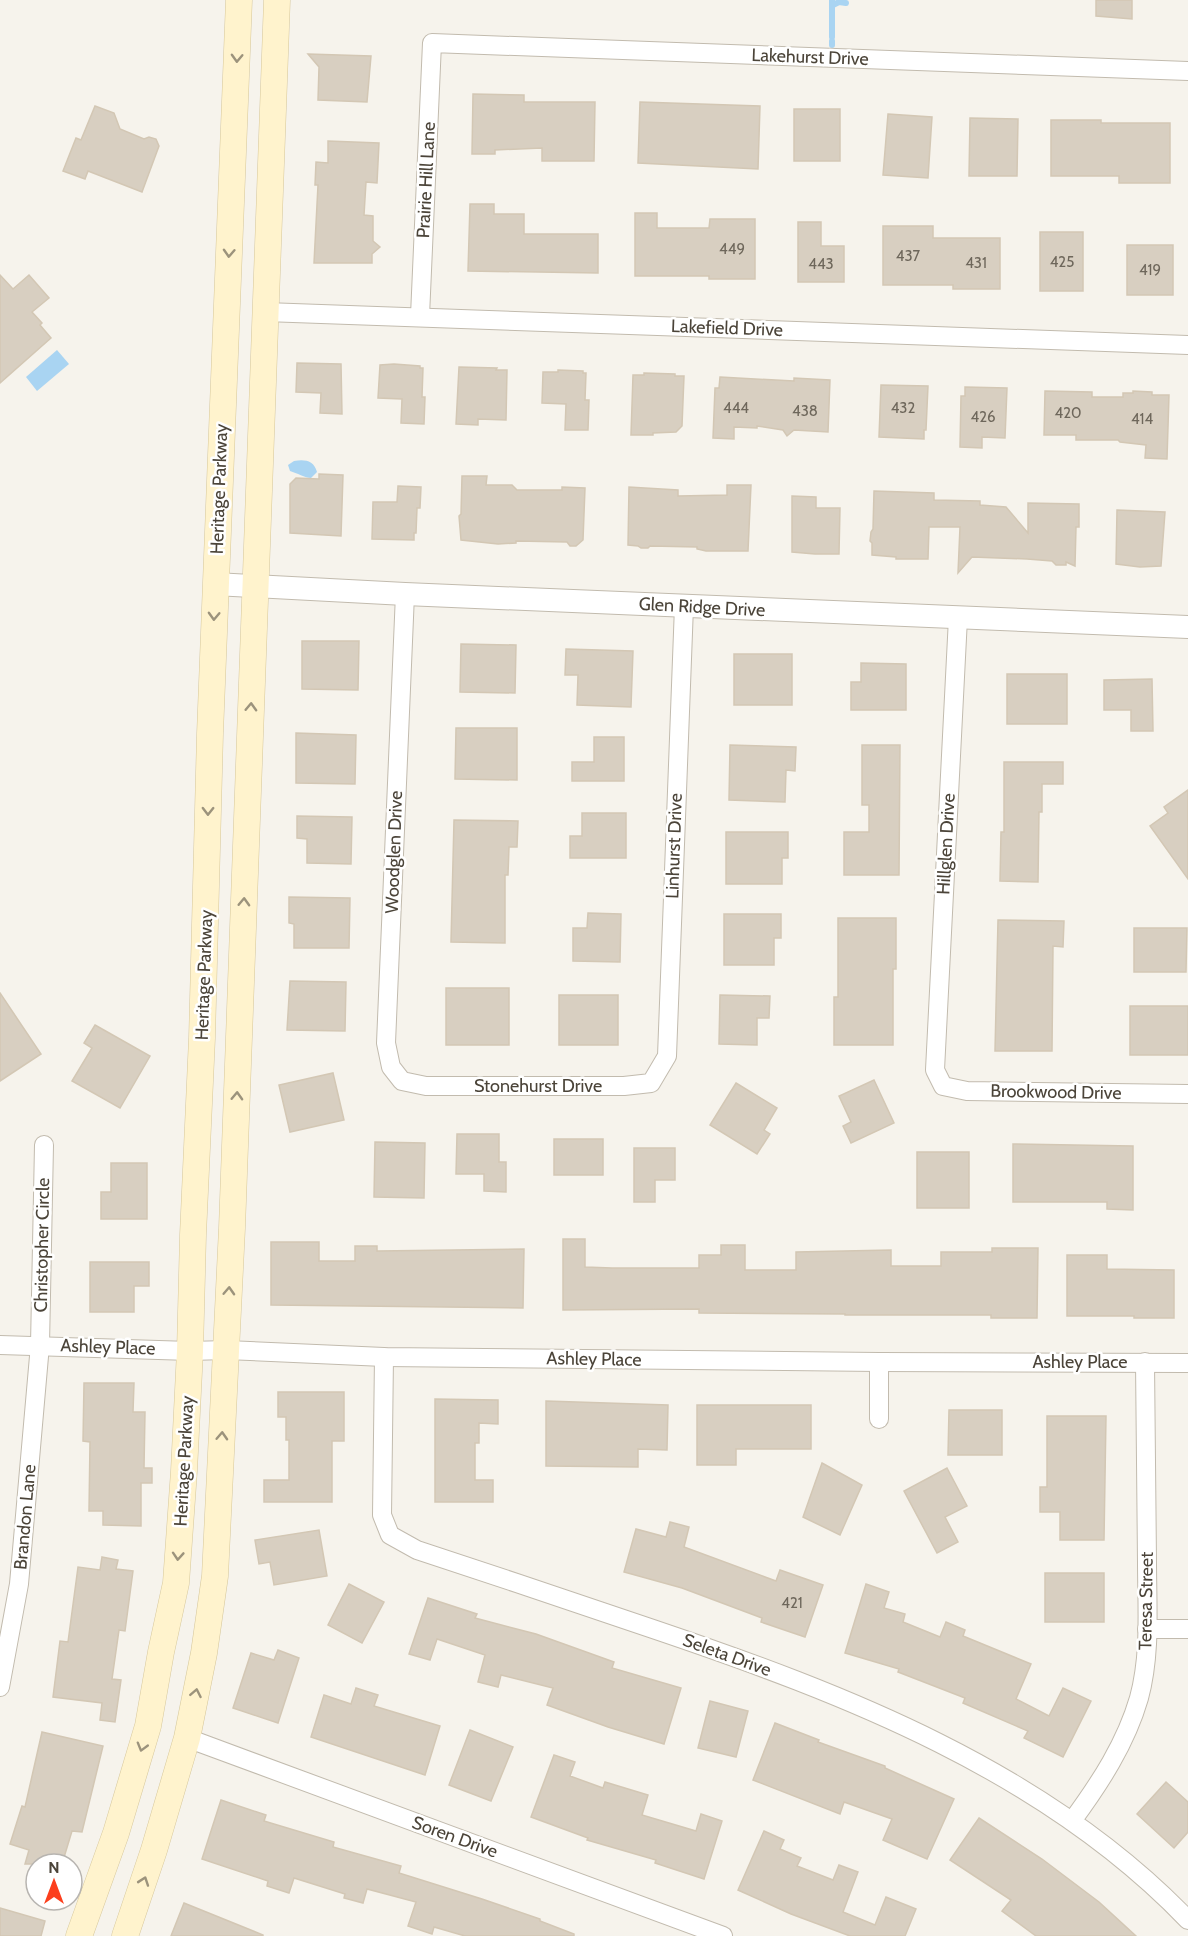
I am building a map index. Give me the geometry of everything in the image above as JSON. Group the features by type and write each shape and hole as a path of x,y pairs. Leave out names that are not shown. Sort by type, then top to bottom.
{"main road":[{"name":"Heritage Parkway","path":"79,1936 116,1833 148,1726 176,1583 190,1351 215,584 239,0"},
{"name":"Heritage Parkway","path":"125,1936 154,1850 187,1738 204,1653 215,1576 232,1228 277,0"}],"street":[{"name":"Lakehurst Drive","path":"432,43 1188,71"},
{"name":"Prairie Hill Lane","path":"420,316 432,43"},
{"name":"Lakefield Drive","path":"265,312 1188,345"},
{"name":"Glen Ridge Drive","path":"215,584 1188,627"},
{"name":"Woodglen Drive","path":"405,594 386,1043 391,1067 402,1080 426,1086"},
{"name":"Linhurst Drive","path":"651,1083 667,1056 684,606"},
{"name":"Hillglen Drive","path":"935,1070 958,618"},
{"name":"Brookwood Drive","path":"935,1070 943,1086 967,1092 1188,1094"},
{"name":"Stonehurst Drive","path":"426,1086 624,1086 651,1083"},
{"name":"Christopher Circle","path":"40,1345 44,1145"},
{"name":"Ashley Place","path":"0,1345 226,1350 384,1357 1188,1363"},
{"name":"Brandon Lane","path":"0,1687 19,1584 40,1345"},
{"name":"Seleta Drive","path":"384,1357 382,1515 390,1535 417,1550 728,1654 844,1698 937,1743 1008,1781 1072,1821 1125,1863 1188,1920"},
{"path":"879,1362 879,1419"},
{"name":"Teresa Street","path":"1072,1821 1097,1787 1131,1720 1144,1676 1147,1629 1145,1362"},
{"path":"1147,1629 1188,1629"},
{"name":"Soren Drive","path":"187,1738 723,1936"}],"water":[{"path":"57,350 69,364 37,391 26,377"},
{"path":"294,461 308,461 314,465 317,472 311,478 290,471 288,465"}],"building":[{"path":"1096,0 1132,0 1132,19 1096,16"},
{"path":"308,54 371,56 367,102 318,100 319,67"},
{"path":"473,94 524,95 524,102 595,102 594,161 542,161 542,148 495,150 495,154 472,154"},
{"path":"640,102 760,106 758,169 638,163"},
{"path":"95,106 114,113 120,129 144,139 149,137 156,139 159,146 142,192 88,171 85,179 63,171 76,138 81,140"},
{"path":"794,109 840,109 840,161 794,161"},
{"path":"888,114 932,117 928,178 883,175"},
{"path":"970,118 1018,119 1017,176 969,176"},
{"path":"1051,120 1170,123 1170,183 1119,183 1119,176 1051,176"},
{"path":"328,141 379,143 377,183 366,182 364,215 373,216 373,241 380,247 372,254 372,263 314,263 318,185 315,185 316,162 328,163"},
{"path":"470,204 494,204 494,214 524,214 524,234 598,234 598,273 468,271"},
{"path":"635,213 657,213 657,228 709,228 710,219 755,219 755,279 709,279 709,276 635,276"},
{"path":"798,222 821,222 821,246 844,246 844,282 798,282"},
{"path":"883,226 933,226 933,238 1000,238 1000,289 953,289 953,285 883,285"},
{"path":"1040,232 1083,232 1083,291 1040,291"},
{"path":"1127,245 1173,245 1173,295 1127,295"},
{"path":"0,275 13,289 29,275 49,298 32,312 51,338 0,383"},
{"path":"297,363 341,364 342,414 320,413 321,393 296,392"},
{"path":"394,364 423,368 424,424 401,423 402,399 378,398 380,365"},
{"path":"459,367 507,370 506,420 478,419 478,425 456,424"},
{"path":"558,370 586,373 585,400 589,400 588,430 565,430 566,404 542,403 543,372 558,372"},
{"path":"644,373 684,376 682,426 676,432 631,435 633,375 644,375"},
{"path":"720,377 794,381 794,378 830,380 828,432 794,430 787,436 783,430 757,426 757,428 734,427 734,439 713,438 715,388 719,388"},
{"path":"881,385 928,386 924,439 879,437"},
{"path":"965,387 1007,388 1005,438 982,437 982,448 960,447 961,396 965,396"},
{"path":"1045,391 1092,392 1092,397 1123,397 1123,393 1133,393 1133,391 1152,392 1152,395 1169,395 1167,459 1145,458 1146,445 1118,440 1076,440 1076,435 1044,435"},
{"path":"319,474 343,475 341,536 290,533 290,484 296,478 319,479"},
{"path":"462,476 487,476 486,485 512,485 517,490 585,488 583,540 576,546 570,546 567,542 516,541 516,543 498,544 461,540 459,516 461,514"},
{"path":"727,485 751,485 748,551 706,551 697,549 697,547 650,546 641,548 628,545 629,487 678,490 678,496 727,495"},
{"path":"398,486 421,487 414,540 372,539 373,502 397,502"},
{"path":"874,491 934,493 934,500 980,501 980,505 1006,507 1028,533 1028,503 1079,504 1075,566 1066,562 1066,565 1056,565 1052,561 972,557 958,573 960,527 929,527 928,559 896,559 896,557 872,555 870,541 873,529"},
{"path":"792,496 816,497 816,508 840,508 839,554 792,552"},
{"path":"1117,510 1165,512 1161,566 1140,567 1116,564"},
{"path":"302,641 359,641 358,690 302,689"},
{"path":"461,644 516,645 515,693 460,692"},
{"path":"566,649 633,651 631,707 577,705 578,675 565,675"},
{"path":"734,654 792,654 792,705 734,705"},
{"path":"861,663 906,664 906,710 851,710 851,682 861,682"},
{"path":"1007,674 1067,674 1067,724 1007,724"},
{"path":"1152,679 1153,731 1131,731 1131,710 1104,710 1104,680"},
{"path":"456,728 517,728 517,780 455,779"},
{"path":"296,733 356,735 355,784 296,783"},
{"path":"594,737 624,737 624,781 572,781 572,762 594,762"},
{"path":"730,745 796,747 795,771 786,770 785,802 729,800"},
{"path":"862,745 900,745 899,875 844,875 844,832 869,832 869,805 862,805"},
{"path":"1004,762 1063,762 1063,784 1042,784 1042,812 1039,812 1038,882 1000,881 1001,832 1004,832"},
{"path":"1188,790 1188,879 1150,826 1168,813 1164,807"},
{"path":"582,813 626,813 626,858 570,858 570,836 582,836"},
{"path":"297,816 352,817 351,864 307,863 307,839 297,838"},
{"path":"454,820 518,821 517,847 509,847 508,875 505,875 505,943 451,942"},
{"path":"726,832 788,832 788,858 782,858 782,884 726,884"},
{"path":"289,897 350,898 349,948 294,948 294,924 289,923"},
{"path":"588,913 621,914 620,962 573,961 573,928 587,928"},
{"path":"724,914 781,914 781,938 774,938 774,965 724,965"},
{"path":"838,918 896,918 893,1045 834,1045 834,997 838,997"},
{"path":"998,920 1064,921 1063,947 1053,946 1052,1051 995,1051"},
{"path":"1134,928 1187,928 1186,972 1134,972"},
{"path":"290,981 346,982 345,1031 287,1030"},
{"path":"446,988 509,988 509,1045 446,1045"},
{"path":"0,993 41,1054 0,1081"},
{"path":"559,995 618,995 618,1045 559,1045"},
{"path":"720,995 770,996 769,1018 757,1018 757,1045 719,1044"},
{"path":"1130,1006 1188,1006 1188,1055 1130,1055"},
{"path":"95,1025 150,1056 120,1108 72,1081 92,1048 84,1043"},
{"path":"333,1073 344,1120 290,1132 279,1085"},
{"path":"874,1080 894,1123 851,1143 843,1126 851,1122 839,1096"},
{"path":"736,1083 777,1108 764,1130 770,1134 757,1154 710,1125"},
{"path":"457,1134 499,1134 499,1162 506,1162 506,1192 484,1191 484,1174 456,1174"},
{"path":"554,1139 603,1139 603,1175 554,1175"},
{"path":"375,1142 425,1143 424,1198 374,1197"},
{"path":"1013,1144 1133,1146 1133,1210 1107,1209 1107,1202 1013,1202"},
{"path":"634,1148 675,1148 675,1180 655,1180 655,1202 634,1202"},
{"path":"917,1152 969,1152 969,1208 917,1208"},
{"path":"111,1163 147,1163 147,1219 101,1219 101,1192 111,1192"},
{"path":"563,1239 585,1239 585,1267 612,1268 699,1268 699,1255 721,1255 721,1245 745,1245 745,1270 796,1270 796,1252 891,1250 891,1266 941,1266 941,1252 992,1252 992,1248 1038,1248 1037,1318 991,1318 991,1315 699,1313 699,1309 563,1310"},
{"path":"271,1242 319,1242 319,1261 355,1261 355,1246 377,1246 377,1251 524,1249 523,1308 271,1305"},
{"path":"1067,1255 1107,1255 1107,1269 1174,1270 1174,1318 1067,1316"},
{"path":"90,1262 149,1262 149,1286 134,1286 134,1312 90,1312"},
{"path":"84,1383 134,1383 133,1412 145,1412 144,1468 152,1468 152,1483 141,1483 141,1526 103,1525 103,1511 89,1511 90,1442 83,1441"},
{"path":"278,1392 344,1392 344,1441 332,1441 332,1502 264,1502 264,1480 289,1480 289,1440 286,1440 286,1417 278,1417"},
{"path":"435,1399 498,1400 498,1424 479,1423 479,1443 475,1443 475,1480 493,1480 493,1502 435,1502"},
{"path":"546,1401 668,1405 667,1450 638,1449 638,1467 546,1466"},
{"path":"697,1405 811,1405 811,1449 736,1449 736,1465 697,1465"},
{"path":"949,1410 1002,1410 1002,1455 948,1455"},
{"path":"1047,1416 1106,1416 1104,1540 1060,1540 1060,1512 1040,1512 1040,1487 1047,1487"},
{"path":"822,1463 862,1485 840,1535 803,1517"},
{"path":"947,1468 967,1506 945,1517 958,1542 937,1553 904,1491"},
{"path":"670,1522 689,1527 684,1547 776,1581 780,1570 823,1585 805,1637 761,1622 762,1618 682,1588 624,1572 636,1529 666,1537"},
{"path":"319,1530 327,1576 274,1585 270,1562 259,1564 255,1540"},
{"path":"102,1557 118,1560 116,1569 133,1571 125,1631 119,1630 112,1679 121,1680 115,1722 100,1720 102,1703 53,1697 60,1641 68,1642 78,1567 100,1570"},
{"path":"1045,1573 1104,1573 1104,1622 1045,1622"},
{"path":"349,1584 384,1602 362,1643 328,1625"},
{"path":"866,1584 889,1592 884,1608 905,1614 903,1622 940,1637 946,1622 965,1630 963,1636 1031,1664 1016,1699 1049,1716 1063,1688 1091,1701 1063,1757 1024,1738 1028,1731 963,1703 965,1698 898,1672 899,1669 845,1653"},
{"path":"428,1598 477,1614 475,1618 536,1634 614,1662 612,1668 681,1688 664,1744 547,1705 553,1688 501,1675 498,1687 478,1682 485,1655 437,1639 430,1660 409,1654"},
{"path":"278,1650 299,1658 278,1723 233,1708 251,1653 274,1660"},
{"path":"356,1688 378,1695 374,1706 440,1726 425,1775 311,1737 324,1695 351,1704"},
{"path":"710,1701 748,1711 736,1757 698,1748"},
{"path":"775,1723 819,1740 818,1742 885,1766 885,1768 954,1799 927,1859 883,1840 892,1819 844,1802 840,1814 753,1780"},
{"path":"470,1730 513,1747 491,1801 449,1785"},
{"path":"42,1732 103,1746 82,1832 72,1831 66,1852 28,1852 29,1850 10,1844 22,1806 25,1807"},
{"path":"554,1755 575,1762 570,1776 603,1788 605,1782 648,1795 642,1815 696,1831 701,1814 722,1821 704,1879 655,1863 656,1860 587,1840 588,1838 531,1817"},
{"path":"1166,1782 1188,1802 1188,1832 1174,1848 1137,1814"},
{"path":"221,1800 266,1815 264,1821 334,1842 333,1847 401,1866 399,1873 540,1919 574,1936 465,1936 434,1927 432,1934 408,1926 416,1902 367,1889 363,1903 344,1898 345,1894 294,1878 289,1893 267,1886 268,1881 202,1859"},
{"path":"979,1818 1042,1859 1099,1902 1136,1936 1036,1936 1002,1911 1011,1900 950,1860"},
{"path":"764,1831 784,1840 780,1849 801,1858 797,1866 833,1880 839,1865 858,1872 843,1912 875,1925 886,1897 916,1909 905,1936 850,1936 791,1914 738,1890"},
{"path":"184,1903 263,1935 263,1936 171,1936"},
{"path":"0,1908 45,1921 41,1936 0,1936"}],"waterway":[{"path":"832,0 832,37"},
{"path":"833,5 839,2 846,3"}]}
